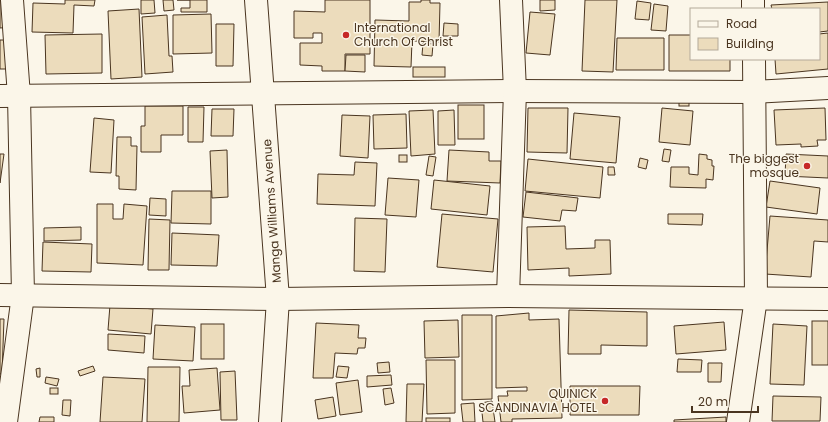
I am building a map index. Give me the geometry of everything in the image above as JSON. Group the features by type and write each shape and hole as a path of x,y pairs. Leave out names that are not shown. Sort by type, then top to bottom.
{"street":[{"path":"6,422 23,295 9,96 12,0"},
{"name":"Manga Williams Avenue","path":"256,0 278,299 270,422"},
{"path":"508,296 515,92 510,0"},
{"path":"738,422 756,298 754,60"},
{"path":"9,96 515,92 754,92 828,88"},
{"path":"0,295 278,299 508,296 828,299"}],"building":[{"path":"0,0 9,0 12,27 0,28"},
{"path":"65,0 95,0 94,6 74,5 73,33 32,32 33,3 65,4"},
{"path":"141,0 154,0 155,13 141,14"},
{"path":"163,0 173,0 174,10 164,11"},
{"path":"190,0 207,0 207,12 181,12 181,8 190,8"},
{"name":"International Church Of Christ","path":"325,0 370,0 370,54 345,54 345,71 322,71 322,66 300,65 300,43 322,43 322,33 313,33 313,38 294,38 294,11 325,12"},
{"path":"421,0 430,0 430,3 440,3 439,42 412,41 411,67 374,66 375,20 409,21 409,2 421,2"},
{"path":"540,0 555,0 555,10 540,11"},
{"path":"585,0 617,0 613,72 582,71"},
{"path":"637,1 651,3 649,20 635,19"},
{"path":"828,2 828,31 820,32 820,8 772,8 771,5"},
{"path":"654,4 668,6 666,31 651,30"},
{"path":"139,9 142,77 111,79 108,11"},
{"path":"530,12 555,14 550,55 526,53"},
{"path":"211,14 212,53 173,54 173,15"},
{"path":"167,15 169,56 172,56 173,72 145,74 142,17"},
{"path":"444,23 458,24 458,36 443,36"},
{"path":"216,24 234,24 233,66 216,66"},
{"path":"828,33 828,69 776,74 775,60 820,60 820,34"},
{"path":"102,34 102,73 46,74 45,35"},
{"path":"669,35 690,35 690,60 730,60 730,71 669,71"},
{"path":"617,38 664,38 664,70 616,70"},
{"path":"0,40 5,40 7,69 0,69"},
{"path":"423,43 433,44 432,56 422,55"},
{"path":"346,55 365,55 365,72 345,71"},
{"path":"413,67 445,67 445,77 413,77"},
{"path":"679,99 689,99 689,106 679,106"},
{"path":"458,105 484,105 484,139 458,139"},
{"path":"145,106 183,106 183,135 161,135 161,152 141,152 141,126 145,126"},
{"path":"188,107 204,107 203,142 188,142"},
{"path":"528,108 568,108 567,153 527,152"},
{"path":"662,108 693,111 690,145 659,142"},
{"path":"825,108 826,140 817,140 818,146 801,147 801,144 776,145 774,110"},
{"path":"212,109 234,109 233,136 211,136"},
{"path":"433,110 435,154 411,156 409,111"},
{"path":"454,110 455,145 438,145 438,111"},
{"path":"574,113 620,117 616,163 570,159"},
{"path":"406,114 407,148 374,149 373,115"},
{"path":"342,115 370,116 368,158 340,156"},
{"path":"94,118 114,120 111,173 90,172"},
{"path":"117,137 131,137 131,146 137,146 136,190 119,189 119,176 116,176"},
{"path":"664,149 671,150 669,162 662,161"},
{"path":"227,150 228,197 212,198 210,151"},
{"path":"449,150 489,152 489,161 501,161 500,183 447,181"},
{"path":"0,154 4,154 0,183"},
{"path":"699,154 707,155 707,159 712,160 712,166 714,166 713,180 706,179 706,188 670,187 671,167 689,167 689,174 698,175"},
{"name":"The biggest mosque","path":"786,154 828,156 828,178 785,176"},
{"path":"399,155 407,155 407,162 399,162"},
{"path":"429,156 436,157 433,176 426,175"},
{"path":"640,158 648,160 646,169 638,167"},
{"path":"528,159 603,167 600,198 525,191"},
{"path":"355,162 377,163 375,206 317,204 318,174 354,175"},
{"path":"608,167 614,167 615,175 608,175"},
{"path":"388,178 419,180 416,217 385,215"},
{"path":"434,180 490,186 487,215 431,209"},
{"path":"770,181 820,188 817,214 766,207"},
{"path":"172,191 211,191 211,224 171,223"},
{"path":"526,192 578,198 576,211 562,210 560,221 523,217"},
{"path":"150,198 166,199 166,216 149,215"},
{"path":"97,204 113,204 113,219 123,219 124,204 147,206 143,265 97,263"},
{"path":"442,214 498,219 493,272 437,267"},
{"path":"668,214 703,214 702,225 668,224"},
{"path":"770,216 828,220 828,242 814,241 811,277 765,274"},
{"path":"355,218 387,219 385,272 354,271"},
{"path":"149,219 170,220 169,270 148,270"},
{"path":"565,226 566,249 595,248 595,240 610,240 611,274 569,276 569,268 528,270 527,227"},
{"path":"81,227 81,240 44,241 44,228"},
{"path":"172,233 219,235 217,266 171,265"},
{"path":"43,242 92,244 91,272 42,271"},
{"path":"110,305 153,309 151,334 108,330"},
{"path":"569,310 647,312 647,346 601,345 601,354 568,354"},
{"path":"529,313 529,320 559,319 562,418 512,419 512,422 501,422 498,396 508,396 507,391 527,391 527,387 496,388 496,316"},
{"path":"462,315 492,315 492,399 462,400"},
{"path":"0,319 4,319 2,374 0,374"},
{"path":"458,320 459,357 425,358 424,321"},
{"path":"812,321 828,321 828,365 812,365"},
{"path":"724,322 726,350 676,354 674,326"},
{"path":"316,323 359,325 358,338 366,338 365,348 358,348 357,354 335,353 333,378 313,378"},
{"path":"201,324 224,324 224,359 201,359"},
{"path":"773,324 807,326 804,385 770,384"},
{"path":"155,325 195,327 193,361 153,359"},
{"path":"108,334 145,336 144,353 108,350"},
{"path":"678,359 702,360 701,372 677,372"},
{"path":"426,360 455,360 455,413 427,414"},
{"path":"389,362 390,372 378,373 377,363"},
{"path":"708,363 722,363 721,382 708,382"},
{"path":"93,366 95,371 80,376 78,371"},
{"path":"338,366 349,367 347,378 336,377"},
{"path":"148,367 180,367 179,422 147,422"},
{"path":"40,368 40,377 37,377 36,369"},
{"path":"217,368 220,410 184,413 182,386 190,386 189,370"},
{"path":"235,371 237,420 221,420 220,372"},
{"path":"391,375 392,385 367,387 367,376"},
{"path":"46,377 59,379 57,386 45,383"},
{"path":"103,377 145,379 142,422 100,422"},
{"path":"358,380 362,412 340,415 336,383"},
{"path":"407,384 424,384 422,422 406,422"},
{"name":"QUINICK SCANDINAVIA HOTEL","path":"570,386 640,386 639,415 570,415"},
{"path":"50,388 58,388 58,394 50,394"},
{"path":"391,388 394,403 385,405 383,389"},
{"path":"773,396 821,397 820,421 772,421"},
{"path":"333,397 336,416 318,419 315,400"},
{"path":"63,400 71,400 70,416 62,415"},
{"path":"492,401 495,422 483,422 481,403"},
{"path":"474,403 475,422 463,422 461,404"},
{"path":"40,417 54,417 54,422 39,422"},
{"path":"726,417 726,422 674,422 674,420"},
{"path":"426,418 450,418 450,422 426,422"}],"place":[{"name":"International Church Of Christ","path":"346,35"},
{"name":"The biggest mosque","path":"807,166"},
{"name":"QUINICK SCANDINAVIA HOTEL","path":"605,401"}]}
